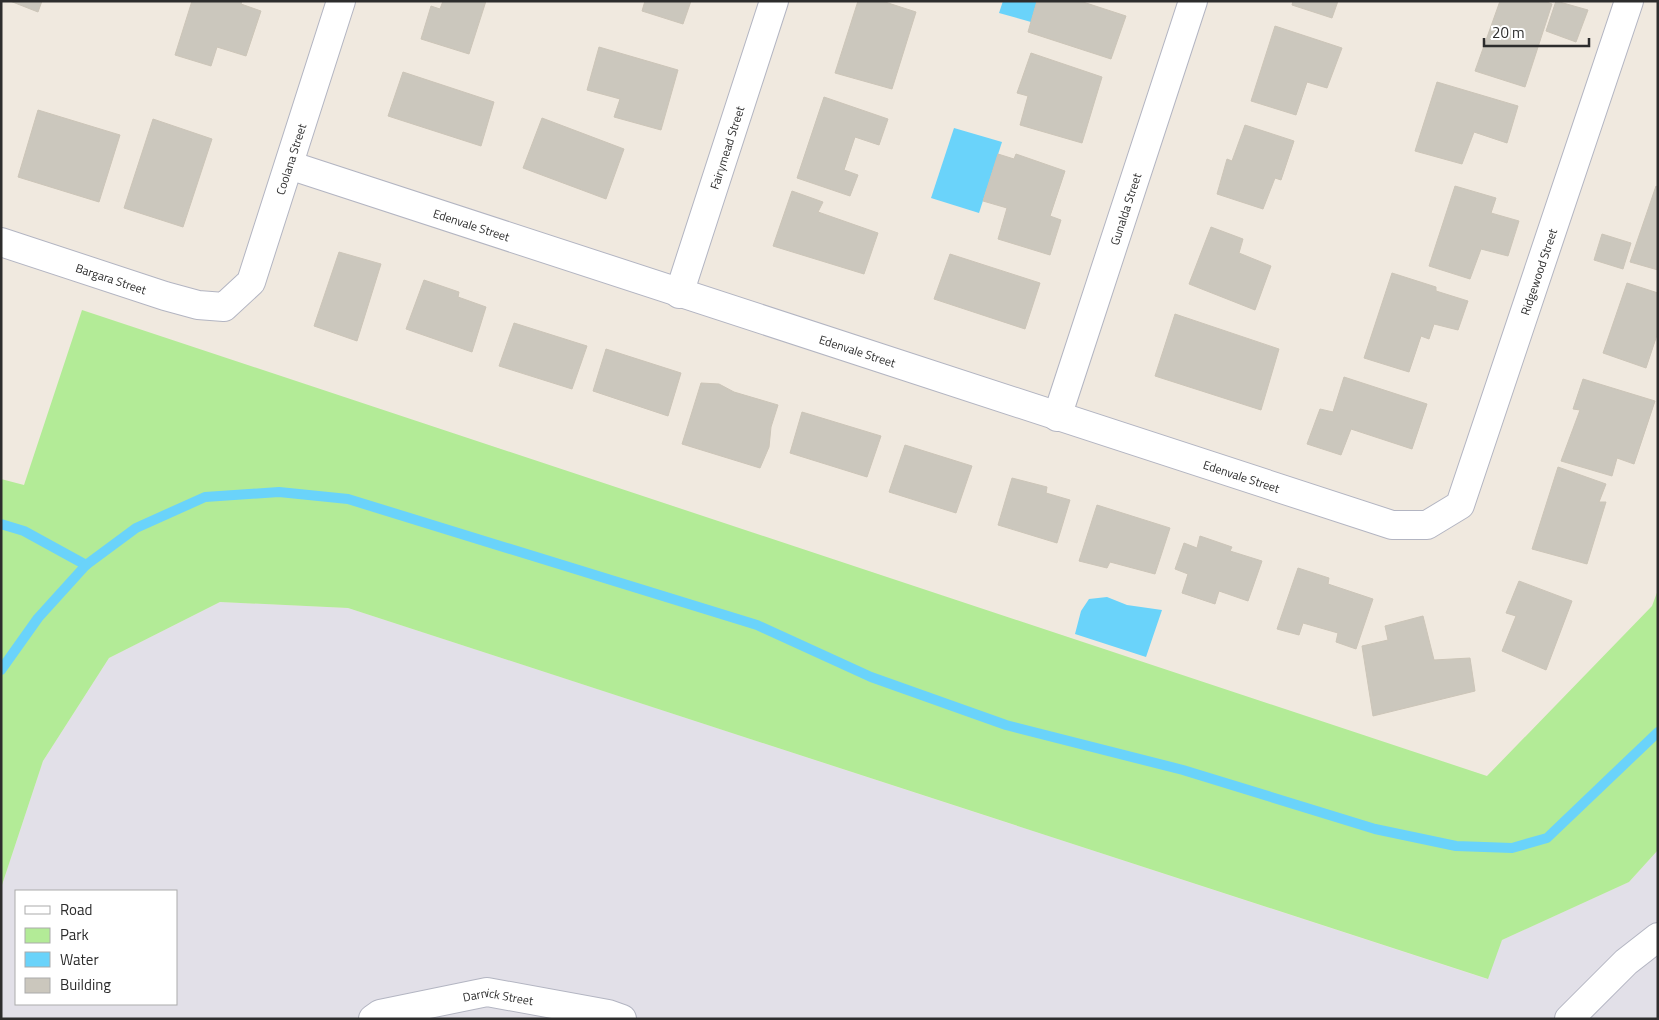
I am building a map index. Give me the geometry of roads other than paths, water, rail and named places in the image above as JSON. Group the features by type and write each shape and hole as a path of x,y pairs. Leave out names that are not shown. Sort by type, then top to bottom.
{"street":[{"name":"Coolana Street","path":"224,307 251,282 341,1"},
{"name":"Fairymead Street","path":"679,294 774,1"},
{"name":"Gunalda Street","path":"1057,417 1193,1"},
{"name":"Ridgewood Street","path":"1427,525 1460,505 1629,1"},
{"name":"Edenvale Street","path":"289,165 679,294 1392,525 1427,525"},
{"name":"Bargara Street","path":"1,242 198,305 224,307"},
{"path":"1569,1019 1626,962 1658,937"},
{"name":"Darnick Street","path":"373,1019 380,1014 487,992 622,1019"}],"water":[{"path":"1003,1 1037,1 1031,22 999,13"},
{"path":"954,128 1002,142 979,213 931,198"},
{"path":"1107,597 1127,605 1162,610 1146,657 1075,634 1081,611 1089,599"}],"waterway":[{"path":"1,670 38,618 86,565 136,528 205,497 279,492 348,499 757,625 871,677 1006,725 1183,770 1375,829 1456,846 1512,848 1547,838 1658,732"},
{"path":"1,524 24,531 86,565"}]}
